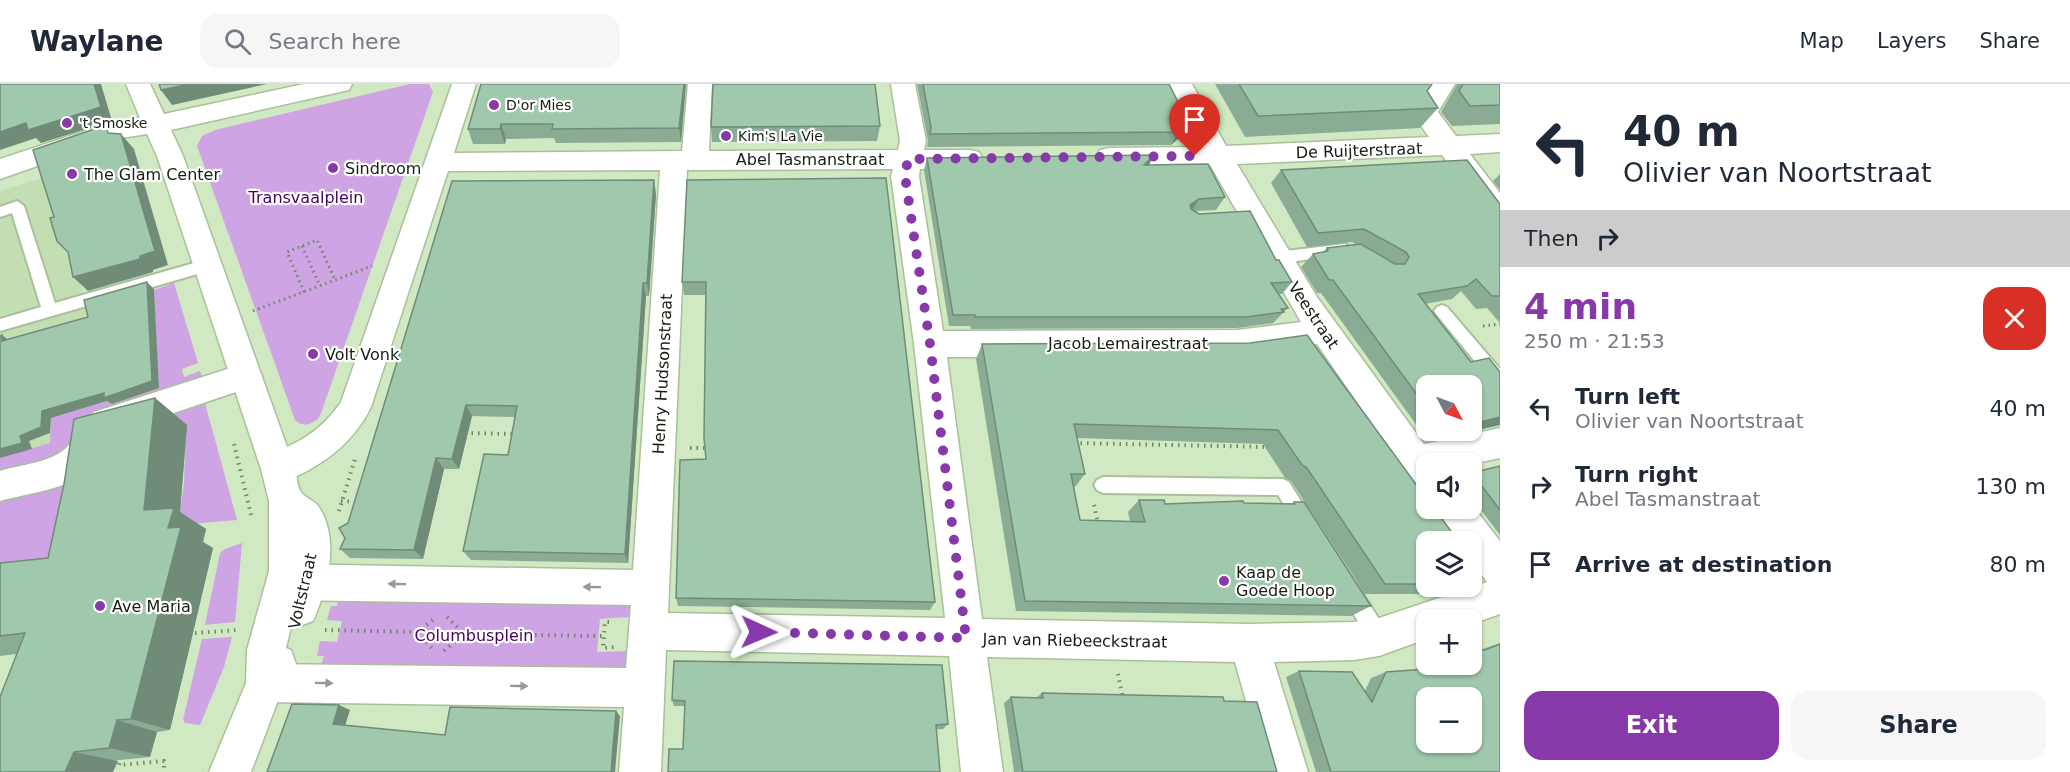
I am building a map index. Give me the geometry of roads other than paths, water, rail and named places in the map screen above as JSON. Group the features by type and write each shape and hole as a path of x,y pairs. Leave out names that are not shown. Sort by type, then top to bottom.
{"street":[{"path":"138,84 170,155 282,485 348,420 363,386 464,84"},
{"path":"0,169 112,131 192,118 340,84"},
{"name":"Henry Hudsonstraat","path":"651,588 684,160 700,84"},
{"path":"903,84 913,141 905,176 930,344 982,772"},
{"name":"Veestraat","path":"1180,84 1246,214 1324,331 1416,460"},
{"path":"1443,84 1425,110 1500,213"},
{"name":"De Ruijterstraat","path":"1218,156 1500,143"},
{"path":"1089,157 1218,156"},
{"name":"Abel Tasmanstraat","path":"438,162 998,158"},
{"name":"Jacob Lemairestraat","path":"930,344 1237,343 1324,331"},
{"path":"0,486 63,469 84,452 89,435 106,422 246,376"},
{"path":"1467,453 1500,443"},
{"name":"Voltstraat","path":"230,772 265,683 266,650 283,629 295,582 287,571 282,485"},
{"path":"1461,519 1500,570"},
{"path":"295,582 651,588 640,772"},
{"name":"Jan van Riebeeckstraat","path":"1463,609 1500,597"},
{"name":"Jan van Riebeeckstraat","path":"648,631 1249,643 1354,641 1379,637 1416,624"},
{"path":"1249,643 1287,772"},
{"path":"265,683 644,688"}],"lane":[{"path":"0,212 18,206 50,311"},
{"path":"1277,258 1351,249 1360,254"},
{"path":"0,325 208,265"},
{"path":"1442,311 1500,380"},
{"path":"1103,485 1283,487 1315,537"},
{"path":"1340,577 1379,637"}],"place":[{"name":"D'or Mies","path":"494,105"},
{"name":"'t Smoske","path":"67,123"},
{"name":"Kim's La Vie","path":"726,136"},
{"name":"Sindroom","path":"333,168"},
{"name":"The Glam Center","path":"72,174"},
{"name":"Volt Vonk","path":"313,354"},
{"name":"Kaap de Goede Hoop","path":"1224,581"},
{"name":"Ave Maria","path":"100,606"}],"park label":[{"name":"Transvaalplein","path":"306,197"},
{"name":"Columbusplein","path":"474,635"}]}
